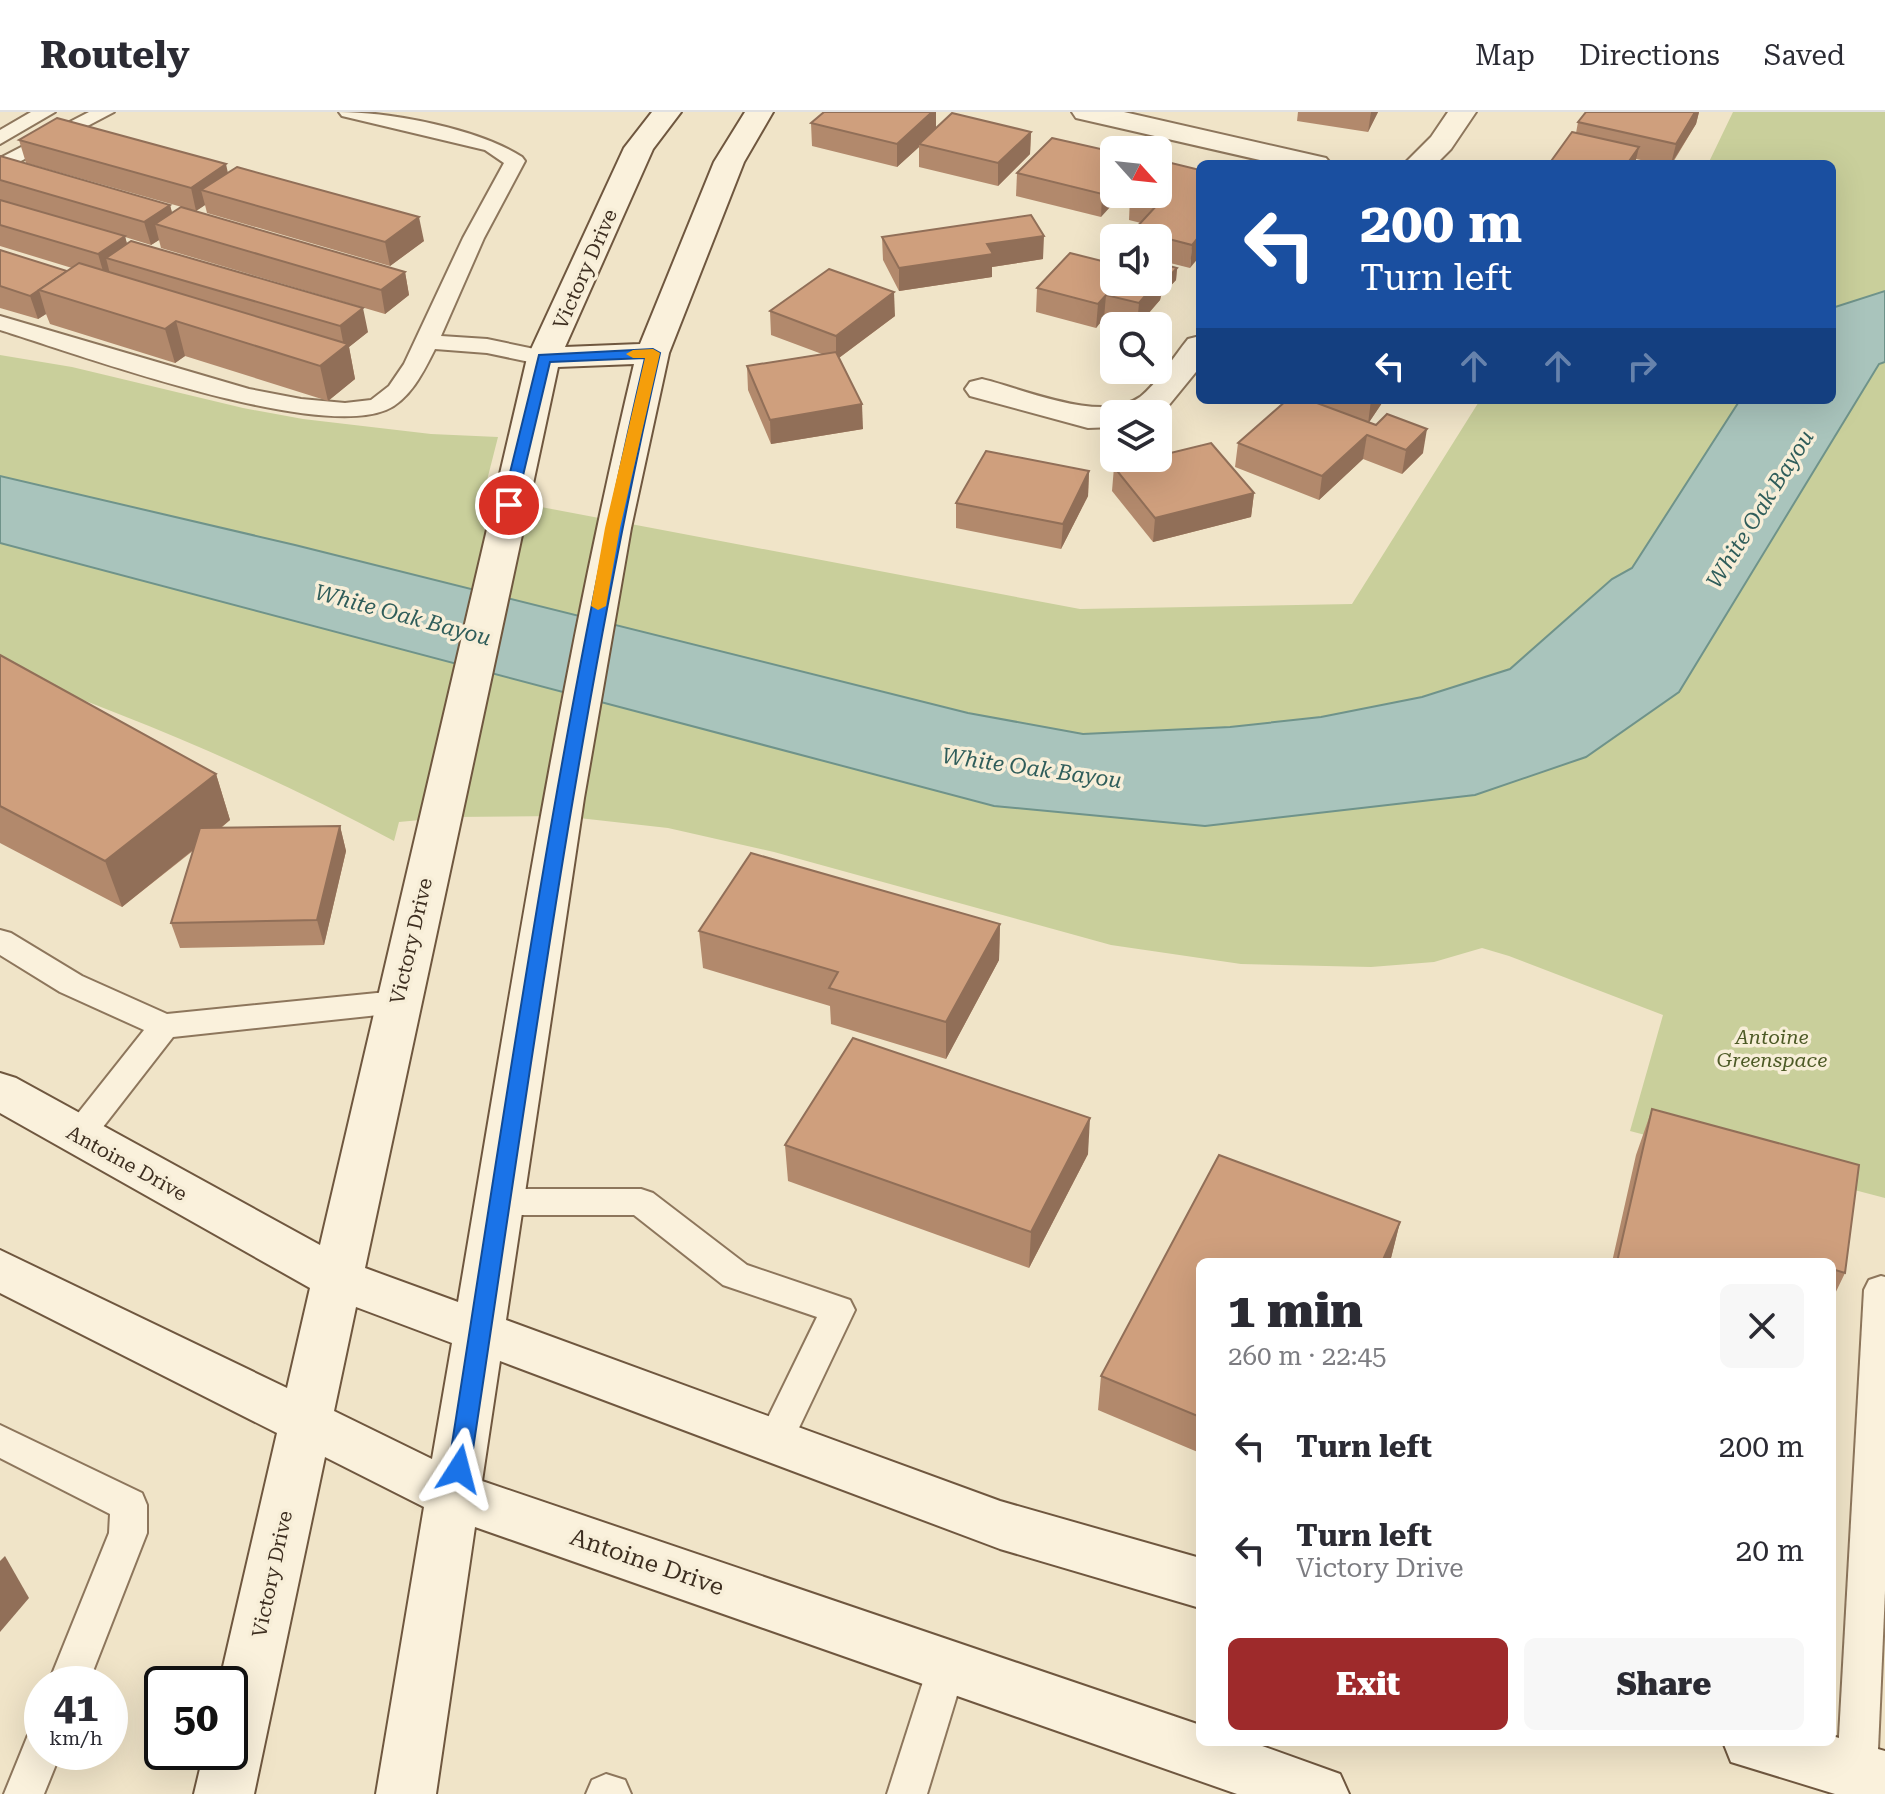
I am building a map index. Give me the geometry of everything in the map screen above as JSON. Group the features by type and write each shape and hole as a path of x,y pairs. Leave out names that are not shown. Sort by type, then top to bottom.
{"main road":[{"name":"Victory Drive","path":"224,1794 336,1278 362,1177 397,1002 544,358 639,148 667,112"},
{"path":"406,1794 563,798 613,528 653,353 729,162 759,112"},
{"path":"1086,112 1298,160"},
{"path":"1423,160 1441,143 1462,112"},
{"path":"1155,400 1196,351"},
{"path":"544,358 653,353"},
{"path":"982,389 1088,418 1100,418"},
{"name":"Antoine Drive","path":"0,1091 336,1278 1000,1525 1196,1582"},
{"name":"Antoine Drive","path":"0,1270 306,1419 455,1496 1319,1794"},
{"path":"1766,1746 1871,1776"}],"lane":[{"path":"0,138 45,112"},
{"path":"0,166 104,112"},
{"path":"0,323 217,388 271,401 330,410 375,407 399,389 427,342 484,216 515,161 492,146 349,112"},
{"path":"427,342 487,346 544,358"},
{"path":"0,941 71,984 164,1026 397,1002"},
{"path":"78,1136 164,1026"},
{"path":"501,1202 641,1202 735,1275 838,1310 774,1442"},
{"path":"1871,1776 1881,1290"},
{"path":"0,1441 129,1505 128,1533 75,1666"},
{"path":"907,1794 947,1666"},
{"path":"24,1794 34,1770"}],"green space":[{"name":"Antoine Greenspace","path":"1733,112 1885,112 1885,1198 1630,1131 1663,1015 1482,948 1434,962 1371,967 1241,964 1111,945 774,852 668,828 561,816 452,817 399,822 394,841 298,792 200,748 0,670 0,355 72,367 243,408 303,419 431,434 498,437 483,496 1080,609 1352,604 1477,404 1836,404 1836,160 1710,160"}],"water":[{"name":"White Oak Bayou","path":"1885,291 1885,362 1879,364 1679,692 1586,757 1475,795 1205,826 994,806 0,543 0,476 295,545 968,713 1083,734 1230,727 1321,717 1422,697 1510,669 1612,579 1632,568 1737,404 1836,404 1836,307"}],"building":[{"path":"824,112 932,112 897,144 811,123"},
{"path":"1586,112 1695,112 1676,144 1578,122"},
{"path":"952,113 1031,132 998,163 919,144"},
{"path":"57,118 226,164 191,188 19,140"},
{"path":"1572,132 1639,147 1630,160 1552,160"},
{"path":"1052,138 1100,149 1100,194 1017,173"},
{"path":"0,156 170,205 144,222 0,180"},
{"path":"1172,163 1196,169 1196,240 1192,245 1172,240 1172,224 1140,224 1154,208 1172,208"},
{"path":"237,167 419,217 385,242 201,190"},
{"path":"0,200 125,236 98,254 0,225"},
{"path":"181,207 405,272 381,290 155,224"},
{"path":"1031,215 1044,236 987,244 993,254 899,268 882,237"},
{"path":"131,241 363,308 340,326 106,258"},
{"path":"0,250 67,271 30,296 0,286"},
{"path":"1070,253 1100,260 1100,296 1105,296 1098,304 1037,288"},
{"path":"79,263 348,344 320,366 176,321 165,329 39,290"},
{"path":"829,269 894,292 836,336 770,311"},
{"path":"1110,296 1145,296 1139,303"},
{"path":"836,352 862,404 770,420 747,366"},
{"path":"1282,404 1320,404 1376,425 1387,414 1427,429 1406,450 1367,435 1322,476 1238,443"},
{"path":"1211,443 1254,493 1155,518 1118,472 1172,472 1172,453"},
{"path":"986,451 1089,471 1063,524 956,503"},
{"path":"0,655 216,774 105,861 0,806"},
{"path":"340,826 317,920 171,923 200,828"},
{"path":"751,853 1000,924 946,1022 829,988 838,972 699,931"},
{"path":"853,1038 1090,1118 1031,1232 785,1145"},
{"path":"1652,1109 1859,1165 1845,1273 1836,1270 1836,1258 1618,1258"},
{"path":"1219,1155 1400,1222 1384,1258 1196,1258 1196,1415 1101,1376"}],"slow traffic":[{"path":"598,606 653,353 633,354"}],"route":[{"path":"459,1469 563,798 613,528 653,353 544,358 509,505"}]}
